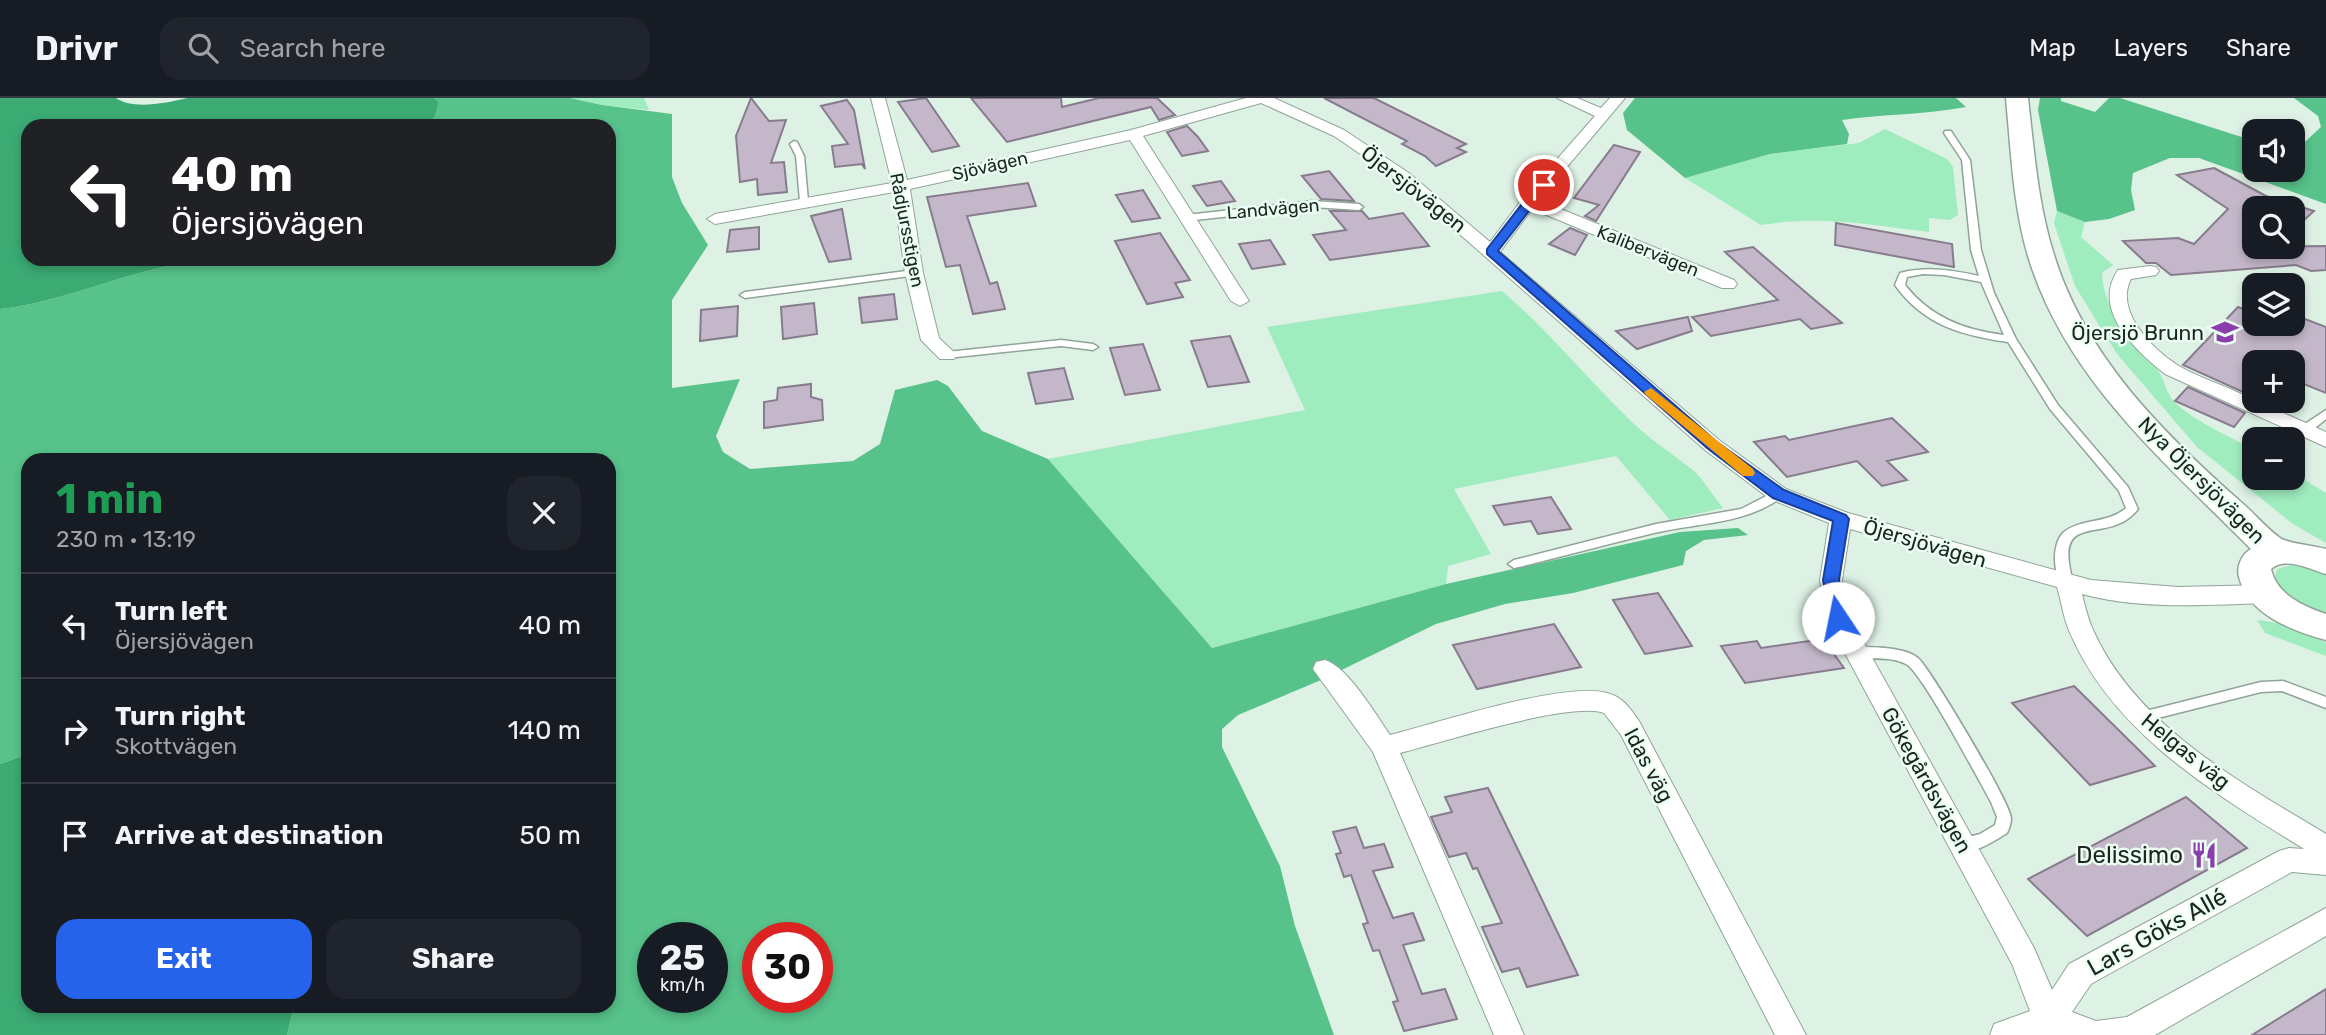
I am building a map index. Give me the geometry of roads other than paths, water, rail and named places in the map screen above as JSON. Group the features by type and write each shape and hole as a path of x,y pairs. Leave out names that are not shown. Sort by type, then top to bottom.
{"street":[{"name":"Rådjursstigen","path":"878,98 901,186 914,272 930,340 947,355"},
{"name":"Sjövägen","path":"715,219 804,201 901,186 1134,134 1262,98"},
{"name":"Öjersjövägen","path":"1262,98 1309,118 1368,151 1403,176 1712,445 1778,494 1841,519 2067,582 2131,594 2266,594"},
{"path":"1563,98 1603,114"},
{"path":"1492,251 1529,202 1618,98"},
{"name":"Nya Öjersjövägen","path":"2017,98 2030,202 2041,255 2056,296 2118,393 2155,437 2275,553"},
{"path":"1134,134 1240,301"},
{"name":"Kalibervägen","path":"1529,202 1728,284"},
{"path":"2150,271 2124,274 2116,284 2115,298 2122,314 2155,357 2172,370 2326,440"},
{"name":"Gökegårdsvägen","path":"1841,519 1831,580 1838,618 2024,958 2052,1027"},
{"name":"Nya Öjersjövägen","path":"2266,594 2254,575 2255,564 2262,556 2275,553 2300,554 2326,562"},
{"name":"Helgas väg","path":"2067,582 2078,626 2091,653 2142,717 2206,773 2326,848"},
{"path":"2266,594 2297,616 2326,627"},
{"path":"1325,669 1359,710 1384,747 1509,1035"},
{"name":"Idas väg","path":"1384,747 1542,709 1589,701 1606,702 1618,710 1630,728 1791,1035"},
{"name":"Lars Göks Allé","path":"2052,1027 2080,974 2289,860 2326,863"},
{"path":"2098,1035 2133,1034 2326,921"},
{"path":"2005,1035 2052,1027 2093,1035"}],"lane":[{"path":"1948,133 1966,160 1973,228 1985,280 2011,339 2054,407 2124,490 2132,509 2126,517 2109,524 2076,530 2064,538 2060,553 2067,582"},
{"path":"794,144 800,156 804,201"},
{"name":"Landvägen","path":"1186,218 1313,204 1359,207"},
{"path":"745,295 914,272"},
{"path":"1985,280 1952,272 1913,272 1903,275 1900,285 1919,307 1939,322 1957,329 2011,339"},
{"path":"947,355 1061,343 1093,347"},
{"path":"2306,429 2326,413"},
{"path":"1514,564 1677,523 1741,514 1768,503 1778,494"},
{"path":"1857,652 1886,652 1913,661 1937,695 1997,800 2004,817 2002,829 1992,836 1962,845"},
{"path":"2142,717 2261,687 2283,686 2326,703"}],"place":[{"name":"Öjersjö Brunn","path":"2225,332"},
{"name":"Delissimo","path":"2204,855"}]}
